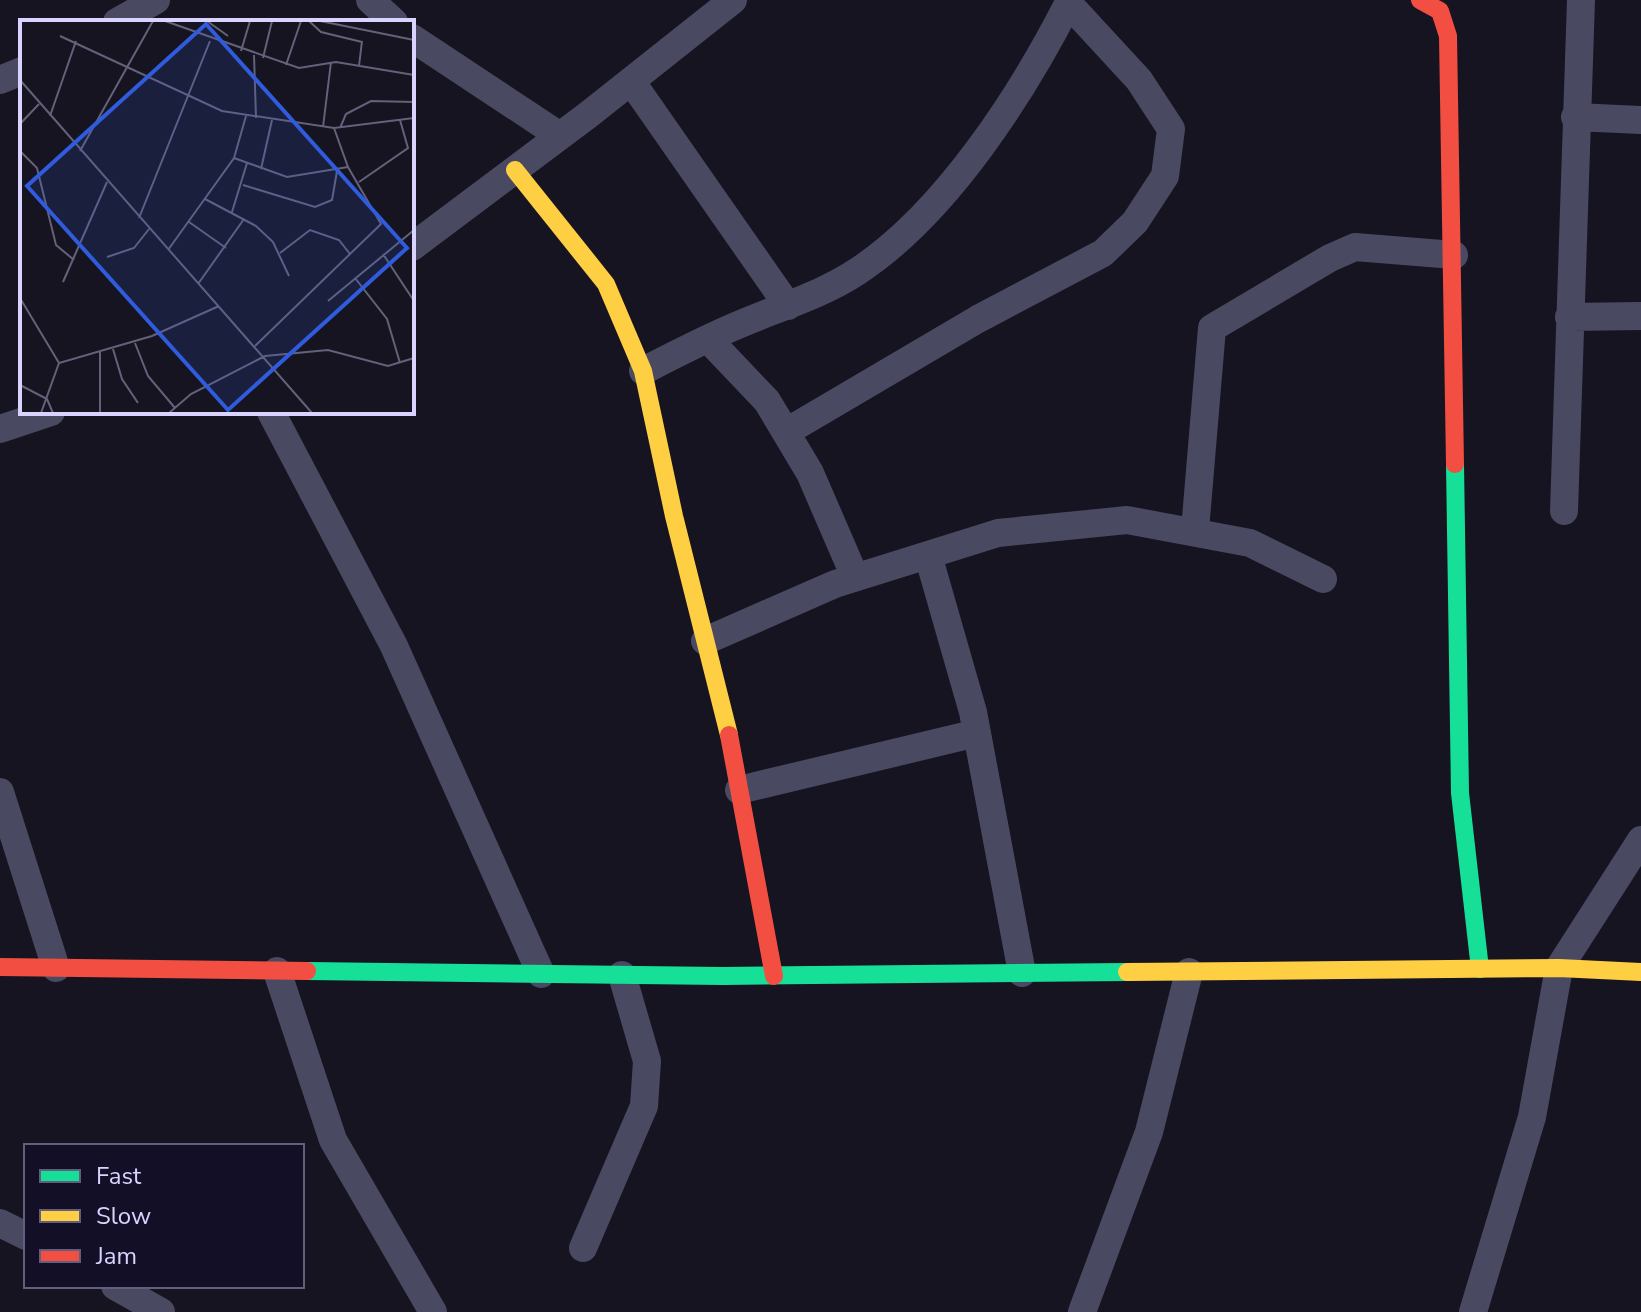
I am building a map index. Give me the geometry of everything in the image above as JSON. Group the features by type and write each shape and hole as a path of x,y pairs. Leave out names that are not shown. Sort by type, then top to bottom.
{"street":[{"path":"121,20 156,0"},
{"path":"370,0 392,20"},
{"path":"414,246 733,0"},
{"path":"1420,0 1440,11 1448,36 1454,255 1460,793 1480,969"},
{"path":"1564,511 1581,0"},
{"path":"643,371 858,271 911,227 963,171 1049,41 1069,1 1139,80 1171,129 1165,176 1135,222 1103,253 978,319 786,432"},
{"path":"414,39 560,136"},
{"path":"0,80 20,72"},
{"path":"631,81 788,306"},
{"path":"1575,117 1641,120"},
{"path":"515,170 606,284 643,371 739,790 774,976"},
{"path":"1195,530 1212,328 1330,258 1355,247 1454,255"},
{"path":"1569,317 1641,316"},
{"path":"708,339 767,401 810,473 855,577"},
{"path":"0,429 45,414"},
{"path":"272,414 394,646 541,974"},
{"path":"705,641 855,577 998,533 1127,520 1195,530 1250,543 1323,579"},
{"path":"928,555 977,733 1022,973"},
{"path":"739,790 977,733"},
{"path":"0,792 56,968"},
{"path":"1473,1312 1532,1117 1559,968 1641,840"},
{"path":"0,967 774,976 1559,968 1641,972"},
{"path":"277,971 333,1140 433,1312"},
{"path":"1082,1312 1149,1132 1189,972"},
{"path":"583,1248 644,1106 647,1061 622,975"},
{"path":"0,1223 24,1235"},
{"path":"119,1288 161,1312"}],"traffic: fast":[{"path":"1455,464 1460,793 1480,969"},
{"path":"307,971 723,976 1127,972"}],"traffic: slow":[{"path":"515,170 606,284 643,371 674,516 729,735"},
{"path":"1127,972 1559,968 1641,972"}],"traffic: jam":[{"path":"1420,0 1440,11 1448,36 1455,464"},
{"path":"729,735 774,976"},
{"path":"0,967 307,971"}]}
